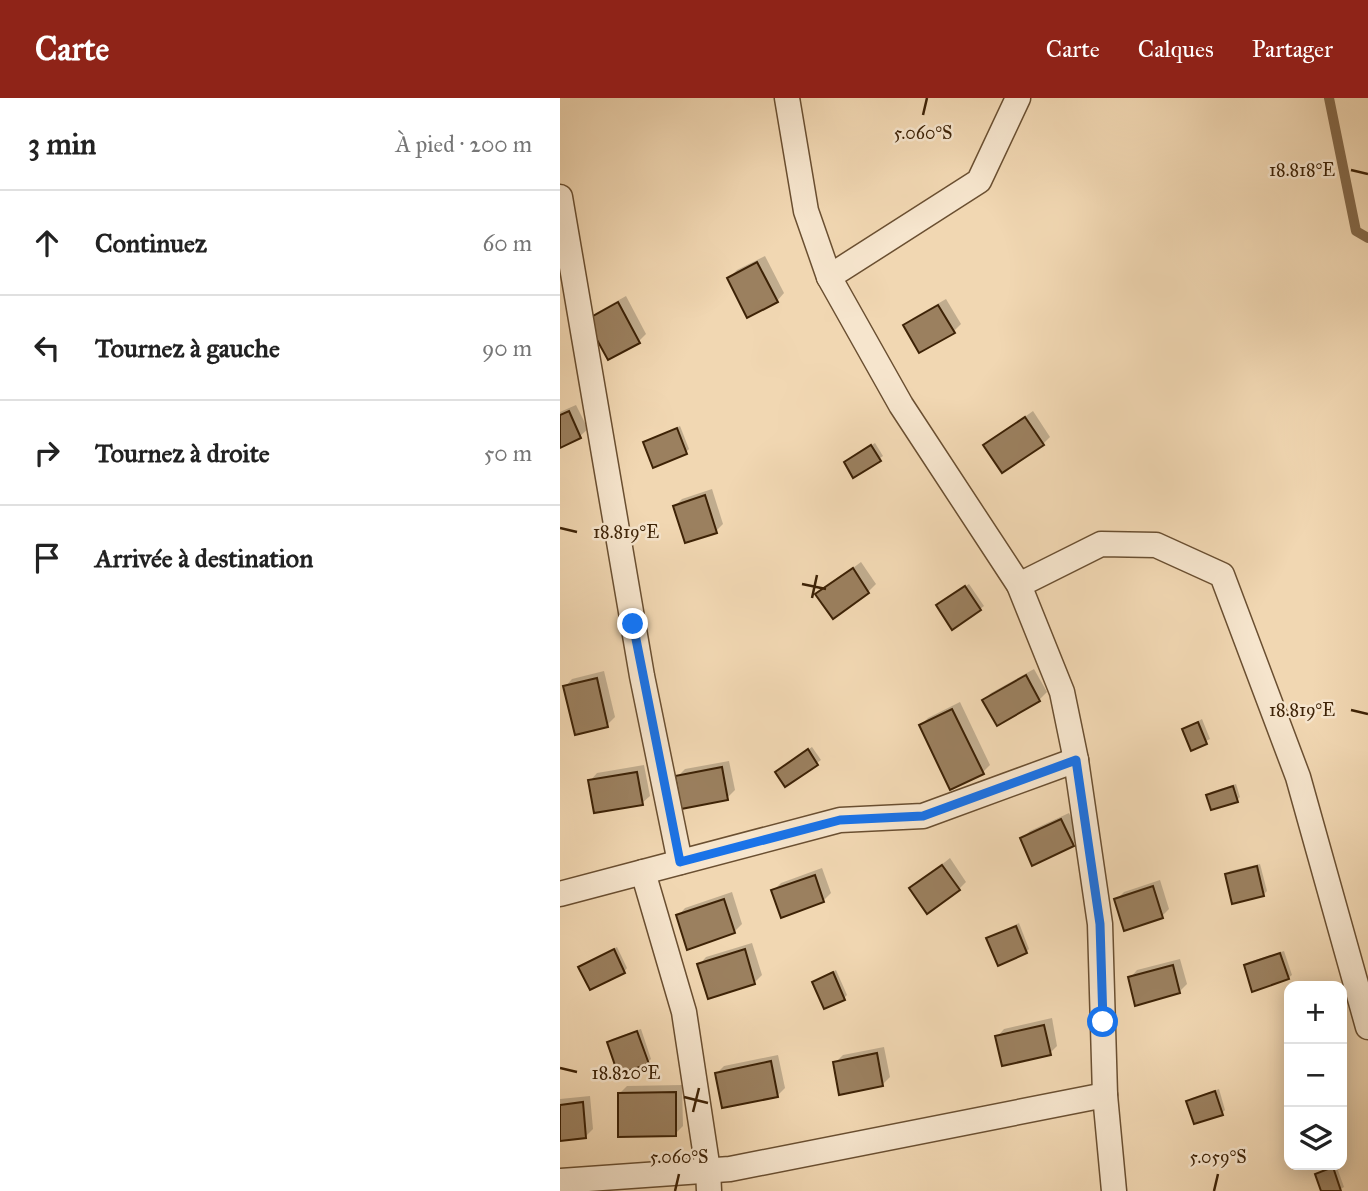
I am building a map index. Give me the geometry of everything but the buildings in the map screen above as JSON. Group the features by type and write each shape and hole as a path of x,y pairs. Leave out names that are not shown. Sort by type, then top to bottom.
{"street":[{"path":"787,98 806,211 829,277 901,405 1019,584 1062,692 1076,760 1100,924 1105,1095 1114,1191"},
{"path":"829,277 979,181 1018,98"},
{"path":"560,198 642,676 680,862"},
{"path":"1019,584 1101,544 1156,545 1222,575 1298,777 1368,1027"},
{"path":"560,894 840,820 923,816 1076,760"},
{"path":"643,872 684,1012 709,1180"},
{"path":"560,1181 709,1180 730,1169 1105,1095"}],"waterway":[{"path":"1329,98 1356,231 1368,238"}],"route":[{"path":"633,624 680,862 840,820 923,816 1076,760 1100,924 1103,1022"}]}
